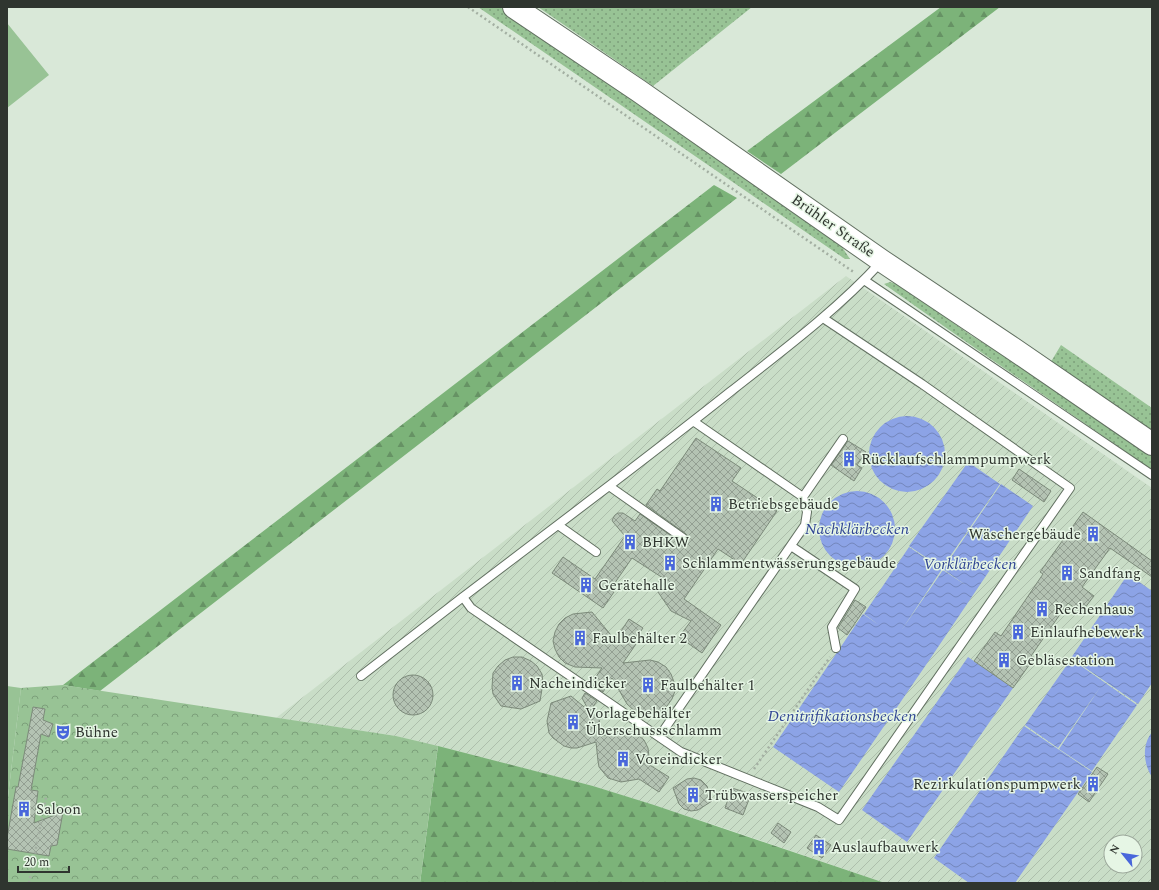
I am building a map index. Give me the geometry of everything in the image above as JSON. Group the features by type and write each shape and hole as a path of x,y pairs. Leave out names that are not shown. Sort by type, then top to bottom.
{"street":[{"name":"Brühler Straße","path":"514,7 639,91 882,261 1019,352 1152,444"}],"lane":[{"path":"361,676 693,422 823,318 882,261"},
{"path":"864,280 1152,475"},
{"path":"463,597 471,608 681,752 818,807 839,820 1070,488 922,384 823,318"},
{"path":"659,737 805,525 806,512 802,497 693,422"},
{"path":"802,497 843,439"},
{"path":"609,486 684,538"},
{"path":"558,525 596,552"},
{"path":"791,546 855,589 832,627 836,648"}],"path":[{"path":"468,7 864,280"},
{"path":"747,779 836,648"},
{"path":"29,883 46,797"}],"shaded area":[{"path":"846,276 1152,488 1152,883 885,883 718,826 593,786 396,736 276,718"}],"green space":[{"path":"478,7 500,7 736,167 842,247 850,259 845,259"},
{"path":"538,7 752,7 653,86"},
{"path":"941,7 1000,7 781,174 747,151"},
{"path":"7,23 49,75 7,108"},
{"path":"714,185 737,198 100,691 63,685"},
{"path":"890,282 900,285 972,336 1152,452 1152,470 884,284"},
{"path":"1061,345 1152,408 1152,430 1049,365"},
{"path":"63,685 396,736 438,746 420,883 7,883 7,805 21,688"},
{"path":"7,686 21,688 7,805"},
{"path":"438,746 593,786 885,883 420,883"}],"water":[{"name":"Nachklärbecken","path":"900,416 914,416 928,422 939,433 945,447 945,461 942,469 934,481 928,486 914,492 900,492 886,486 875,475 869,461 869,447 875,433 886,422"},
{"path":"968,462 1000,484 942,568 909,546"},
{"path":"1001,484 1033,506 839,792 773,747 863,614 879,625 864,614 909,547 942,569 901,631 943,570 967,586 943,569"},
{"name":"Nachklärbecken","path":"850,491 864,491 878,497 889,508 895,522 895,536 892,544 884,556 878,561 864,567 850,567 836,561 825,550 819,536 819,522 825,508 836,497"},
{"path":"1128,574 1152,591 1152,683 1138,704 1071,658"},
{"path":"968,657 1013,688 907,842 862,810"},
{"path":"1071,659 1137,705 1092,771 1059,749 1101,686 1058,748 1025,725"},
{"path":"1024,726 1092,772 1015,883 969,883 934,858"},
{"path":"1152,732 1152,777 1145,760 1145,748"}],"building":[{"path":"696,438 741,468 732,481 777,511 741,564 718,549 684,599 721,625 702,653 679,637 691,621 671,611 658,592 666,580 632,558 610,590 614,592 603,608 552,573 563,557 595,579 625,536 612,520 618,513 623,513 635,521 640,514 680,542 683,543 687,541 688,538 686,534 646,505 657,489 660,491"},
{"name":"Rücklaufschlammpumpwerk","path":"848,441 866,452 857,465 862,468 854,481 831,465"},
{"path":"1019,469 1051,491 1044,502 1012,480"},
{"path":"1083,512 1152,561 1152,577 1110,548 1082,587 1094,596 1081,613 1068,603 1031,656 1034,658 1013,688 974,661 995,632 1001,636 1043,574 1040,572"},
{"path":"855,600 866,607 847,635 838,628"},
{"path":"592,612 615,640 629,619 643,628 633,642 636,644 623,663 650,660 658,662 666,667 674,682 675,691 667,706 660,712 651,714 637,713 627,704 612,678 603,692 591,684 602,668 575,667 565,663 559,657 553,641 559,624 565,618 573,614"},
{"name":"Nacheindicker","path":"513,657 522,657 531,661 537,666 542,674 543,683 540,701 521,709 501,706 493,694 493,673 505,660"},
{"path":"413,675 427,681 433,695 427,709 413,715 399,709 393,695 399,681"},
{"path":"585,693 597,701 590,711 599,719 602,736 619,731 633,731 644,740 648,748 648,764 669,777 659,792 639,779 621,782 608,778 599,767 596,742 577,748 571,748 564,746 549,733 547,721 551,703 571,696 589,711 582,698"},
{"path":"33,707 45,709 43,720 53,724 49,737 41,734 31,790 38,791 34,823 63,812 57,845 51,846 49,856 7,849 7,838 16,787 18,787"},
{"name":"Rezirkulationspumpwerk","path":"1097,767 1108,774 1089,802 1078,794"},
{"name":"Trübwasserspeicher","path":"694,778 701,780 707,786 712,801 698,810 691,811 684,809 679,804 673,788 687,779"},
{"path":"732,788 751,794 743,815 725,808"},
{"path":"778,823 791,832 784,843 771,833"},
{"name":"Auslaufbauwerk","path":"816,835 831,845 822,858 807,848"}],"place":[{"name":"Rücklaufschlammpumpwerk","path":"849,459"},
{"name":"Betriebsgebäude","path":"716,504"},
{"name":"Wäschergebäude","path":"1093,534"},
{"name":"BHKW","path":"630,542"},
{"name":"Schlammentwässerungsgebäude","path":"670,563"},
{"name":"Sandfang","path":"1067,573"},
{"name":"Gerätehalle","path":"586,585"},
{"name":"Rechenhaus","path":"1042,609"},
{"name":"Einlaufhebewerk","path":"1018,632"},
{"name":"Faulbehälter 2","path":"580,638"},
{"name":"Gebläsestation","path":"1004,660"},
{"name":"Nacheindicker","path":"517,683"},
{"name":"Faulbehälter 1","path":"648,685"},
{"name":"Vorlagebehälter Überschussschlamm","path":"573,722"},
{"name":"Bühne","path":"63,732"},
{"name":"Voreindicker","path":"623,759"},
{"name":"Rezirkulationspumpwerk","path":"1093,784"},
{"name":"Trübwasserspeicher","path":"693,795"},
{"name":"Saloon","path":"24,809"},
{"name":"Auslaufbauwerk","path":"819,847"}],"water label":[{"name":"Vorklärbecken","path":"970,564"},
{"name":"Denitrifikationsbecken","path":"842,716"}]}
